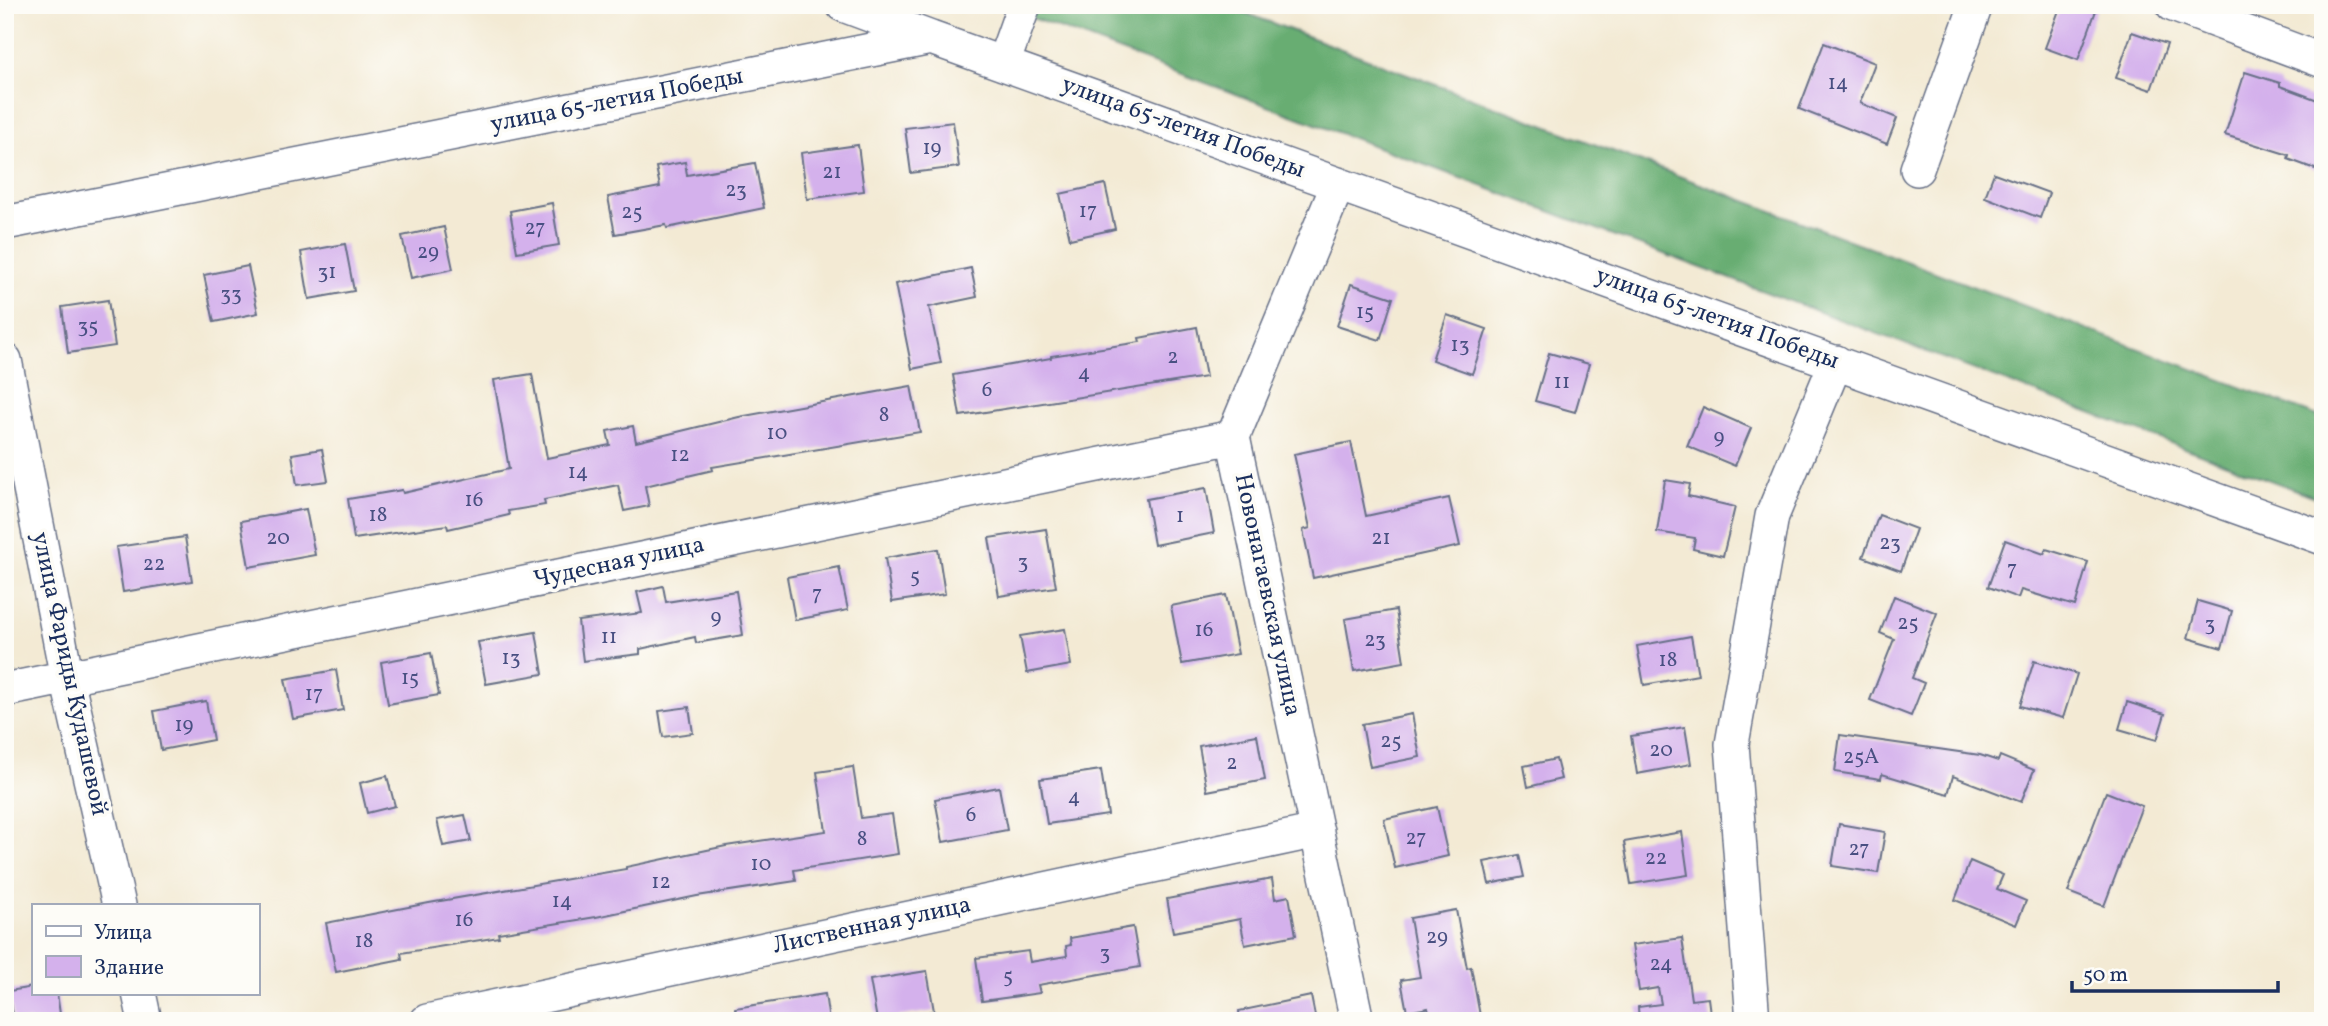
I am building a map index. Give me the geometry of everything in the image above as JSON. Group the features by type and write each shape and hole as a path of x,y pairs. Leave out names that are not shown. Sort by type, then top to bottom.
{"street":[{"path":"843,5 931,38"},
{"path":"1003,64 1024,5"},
{"path":"1917,169 1976,5"},
{"path":"2173,5 2323,61"},
{"name":"улица 65-летия Победы","path":"5,223 931,38 2323,538"},
{"path":"1233,437 1338,184"},
{"name":"улица Фариды Кудашевой","path":"5,360 67,678 119,904"},
{"path":"1753,1021 1732,744 1772,516 1836,362"},
{"name":"Чудесная улица","path":"5,690 1233,437"},
{"name":"Новонагаевская улица","path":"1233,437 1357,1021"},
{"name":"Лиственная улица","path":"427,1021 1317,831"},
{"path":"139,995 145,1021"}],"green space":[{"path":"997,5 1224,5 2323,418 2323,500"}],"building":[{"path":"2061,5 2098,5 2078,60 2045,48"},
{"path":"2132,32 2167,44 2151,90 2116,78"},
{"path":"1824,43 1875,63 1860,103 1897,118 1887,144 1799,109"},
{"path":"2245,72 2280,83 2280,86 2323,102 2323,172 2288,159 2289,155 2225,135"},
{"path":"953,122 959,167 911,173 905,128"},
{"path":"858,145 864,191 807,199 801,153"},
{"path":"685,162 687,175 755,163 764,208 667,228 666,225 615,234 608,197 660,187 656,167"},
{"path":"1994,173 2049,193 2040,218 1985,197"},
{"path":"1105,184 1115,229 1070,239 1060,194"},
{"path":"552,203 559,245 517,252 510,211"},
{"path":"444,227 453,269 411,278 402,236"},
{"path":"345,244 354,291 309,299 301,252"},
{"path":"248,266 258,313 214,322 204,275"},
{"path":"971,268 977,297 929,307 941,363 912,369 895,284"},
{"path":"1351,284 1393,298 1380,340 1337,326"},
{"path":"108,300 115,346 68,353 62,307"},
{"path":"1447,315 1487,329 1472,374 1432,360"},
{"path":"1197,327 1206,377 960,416 953,375 1140,342 1139,338"},
{"path":"1549,353 1589,364 1575,412 1535,401"},
{"path":"532,374 547,458 610,445 607,431 633,426 636,442 739,417 911,386 920,432 712,467 713,470 645,486 649,506 624,511 618,485 544,500 545,505 508,511 509,515 448,529 447,525 354,539 348,499 402,490 403,493 509,469 494,380"},
{"path":"1703,407 1751,428 1735,466 1687,446"},
{"path":"1351,442 1366,516 1449,498 1460,546 1313,578 1303,530 1310,528 1294,454"},
{"path":"322,449 328,481 297,485 292,454"},
{"path":"1665,480 1690,484 1688,496 1735,507 1723,556 1693,549 1695,538 1657,532"},
{"path":"1206,488 1214,533 1154,545 1146,499"},
{"path":"306,509 315,555 249,567 241,521"},
{"path":"1879,515 1916,529 1901,571 1863,557"},
{"path":"1046,529 1056,587 999,596 989,538"},
{"path":"185,537 192,581 123,592 116,547"},
{"path":"2005,540 2044,554 2046,549 2088,562 2075,606 2021,590 2018,598 1988,587"},
{"path":"938,549 945,594 892,602 885,558"},
{"path":"839,567 848,610 795,620 787,577"},
{"path":"663,586 666,602 736,591 743,635 696,643 695,637 640,649 640,654 583,661 578,621 642,613 637,592"},
{"path":"1226,595 1238,654 1182,664 1171,606"},
{"path":"1894,596 1937,613 1912,678 1924,683 1911,716 1870,700 1894,639 1880,633"},
{"path":"2198,601 2232,611 2222,648 2188,638"},
{"path":"1396,610 1404,662 1354,671 1345,619"},
{"path":"1065,629 1071,665 1027,673 1020,636"},
{"path":"536,632 543,674 486,684 478,642"},
{"path":"1691,636 1698,675 1644,685 1637,646"},
{"path":"431,653 439,695 388,704 381,662"},
{"path":"2034,661 2077,674 2063,718 2020,706"},
{"path":"336,670 343,710 293,719 285,679"},
{"path":"206,701 213,740 161,750 154,711"},
{"path":"2127,702 2165,714 2157,740 2119,729"},
{"path":"689,707 693,733 663,737 659,711"},
{"path":"1412,714 1420,757 1370,767 1362,724"},
{"path":"1685,727 1691,764 1637,774 1631,736"},
{"path":"1257,735 1265,780 1207,791 1199,746"},
{"path":"1840,735 1980,755 1998,761 2000,756 2034,770 2021,802 1953,776 1948,794 1882,774 1881,779 1835,772"},
{"path":"1556,759 1561,779 1528,787 1524,766"},
{"path":"853,767 861,818 892,814 898,854 794,870 796,881 697,896 596,917 498,933 499,937 401,953 402,959 336,972 326,923 626,869 726,846 826,831 817,772"},
{"path":"1101,770 1108,815 1047,824 1040,779"},
{"path":"387,776 395,806 367,813 360,783"},
{"path":"999,787 1007,830 943,842 935,799"},
{"path":"2106,792 2142,806 2104,906 2068,892"},
{"path":"1437,807 1448,856 1395,868 1384,819"},
{"path":"465,815 471,841 443,846 437,820"},
{"path":"1839,824 1885,832 1878,873 1832,866"},
{"path":"1682,832 1688,875 1631,884 1624,842"},
{"path":"1519,855 1524,877 1489,884 1484,862"},
{"path":"1970,861 2003,875 1997,889 2026,901 2016,925 1955,900"},
{"path":"1272,879 1275,899 1289,896 1296,935 1245,945 1240,919 1173,932 1167,899"},
{"path":"1456,910 1467,968 1471,967 1481,1021 1431,1021 1428,1008 1407,1012 1401,980 1420,977 1410,918"},
{"path":"1133,927 1140,967 1038,985 1040,993 982,1001 976,958 1028,951 1030,962 1067,956 1066,946 1071,945 1070,938"},
{"path":"1682,938 1691,1000 1708,998 1711,1021 1639,1021 1638,1007 1661,1004 1658,988 1639,991 1632,945"},
{"path":"927,971 934,1011 877,1020 870,980"},
{"path":"32,987 32,995 57,995 61,1021 14,1021 9,991"},
{"path":"825,994 829,1021 736,1021 735,1008"},
{"path":"1311,996 1316,1021 1240,1021 1239,1011"}]}
